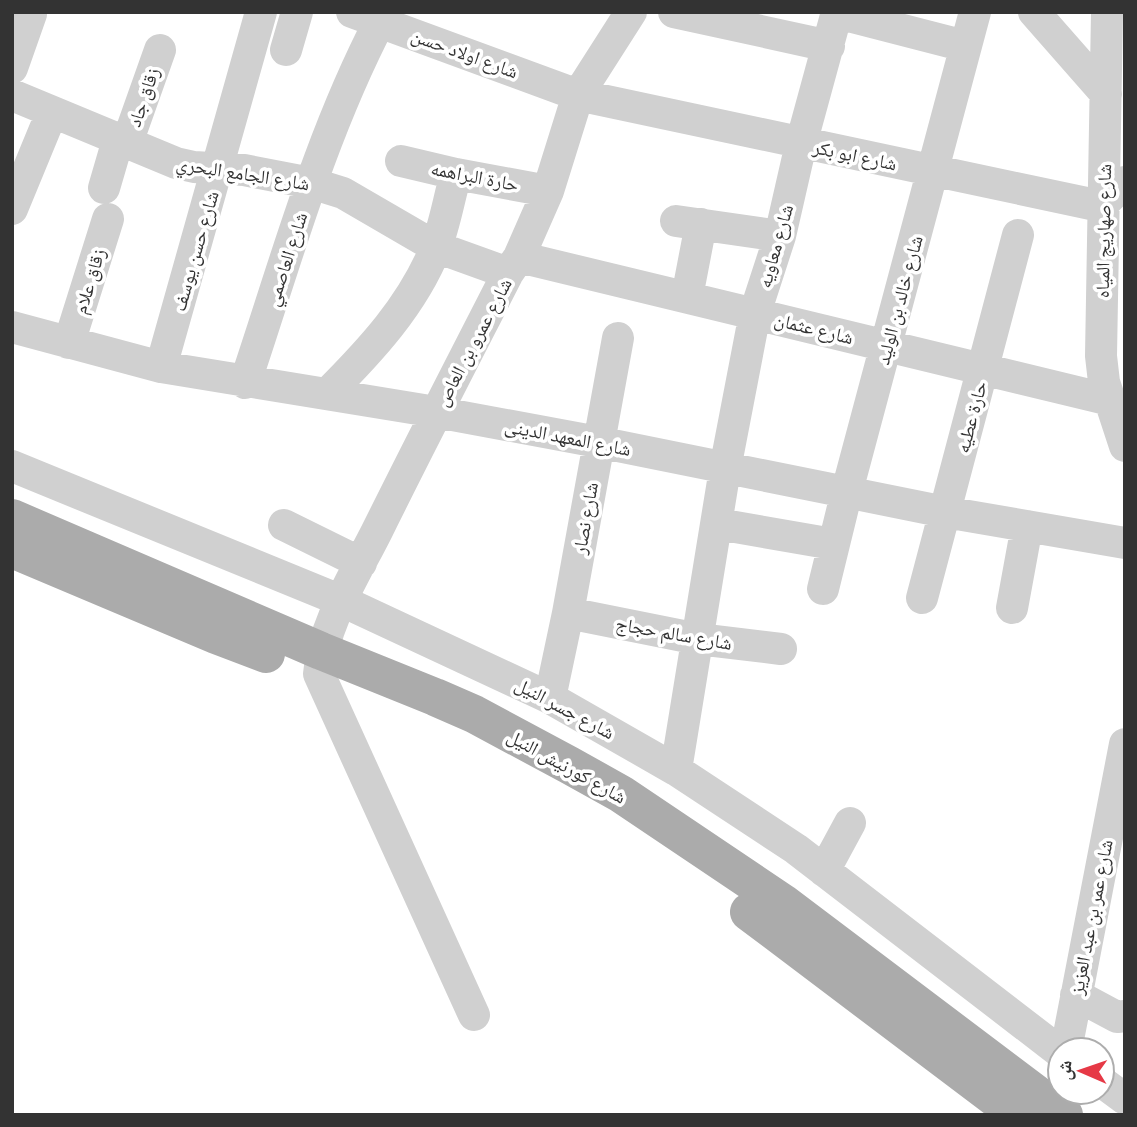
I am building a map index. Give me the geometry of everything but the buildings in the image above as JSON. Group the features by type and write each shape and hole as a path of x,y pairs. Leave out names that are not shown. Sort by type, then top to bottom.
{"main road":[{"name":"شارع كورنيش النيل","path":"12,518 320,662 394,702 458,730 573,793 653,844 763,922 1018,1115"},
{"name":"شارع كورنيش النيل","path":"12,549 216,635 320,662 474,714 621,794 783,903 1064,1115"}],"street":[{"name":"شارع حسن يوسف","path":"162,367 261,12"},
{"path":"286,50 297,12"},
{"name":"شارع عمرو بن العاص","path":"320,662 342,601 436,412 514,265 548,191 578,95 631,12"},
{"path":"674,12 829,46"},
{"name":"شارع خالد بن الوليد","path":"823,589 975,12"},
{"path":"1034,12 1106,94"},
{"name":"شارع صهاريج المياه","path":"1107,12 1101,356 1104,382 1125,446"},
{"path":"837,13 965,46"},
{"name":"شارع معاويه","path":"676,770 725,469 755,313 780,236 801,144 837,13"},
{"path":"12,68 31,14"},
{"name":"شارع اولاد حسن","path":"388,19 578,95"},
{"name":"شارع العاصمي","path":"245,383 311,183 346,88 388,19"},
{"name":"زقاق جاد","path":"106,203 123,141 160,50"},
{"name":"شارع الجامع البحري","path":"12,95 176,163 194,167 244,170 311,183 343,193 436,247 514,265"},
{"name":"شارع ابو بكر","path":"578,95 932,172 1102,204"},
{"path":"12,209 52,111"},
{"name":"حارة البراهمه","path":"401,161 548,191"},
{"path":"327,394 391,325 418,282 436,247 456,174"},
{"path":"1102,204 1125,182"},
{"name":"زقاق علام","path":"69,343 106,203"},
{"path":"687,297 688,223 780,236"},
{"name":"حارة عطيه","path":"922,598 1018,235"},
{"name":"شارع عثمان","path":"514,265 687,297 1110,400"},
{"name":"شارع المعهد الدينى","path":"12,327 162,367 245,383 436,412 945,512 1125,543"},
{"name":"شارع نصار","path":"550,698 618,338"},
{"name":"شارع جسر النيل","path":"12,466 342,601 550,698 676,770 796,849 1046,1041"},
{"path":"718,524 833,544"},
{"path":"284,525 361,563"},
{"path":"1012,608 1027,526"},
{"name":"شارع سالم حجاج","path":"568,614 698,639 781,649"},
{"path":"320,662 474,1015"},
{"name":"شارع عمر بن عبد العزيز","path":"1069,1036 1120,788 1125,744"},
{"path":"824,871 850,823"},
{"path":"1076,995 1118,1017 1125,1016"}]}
